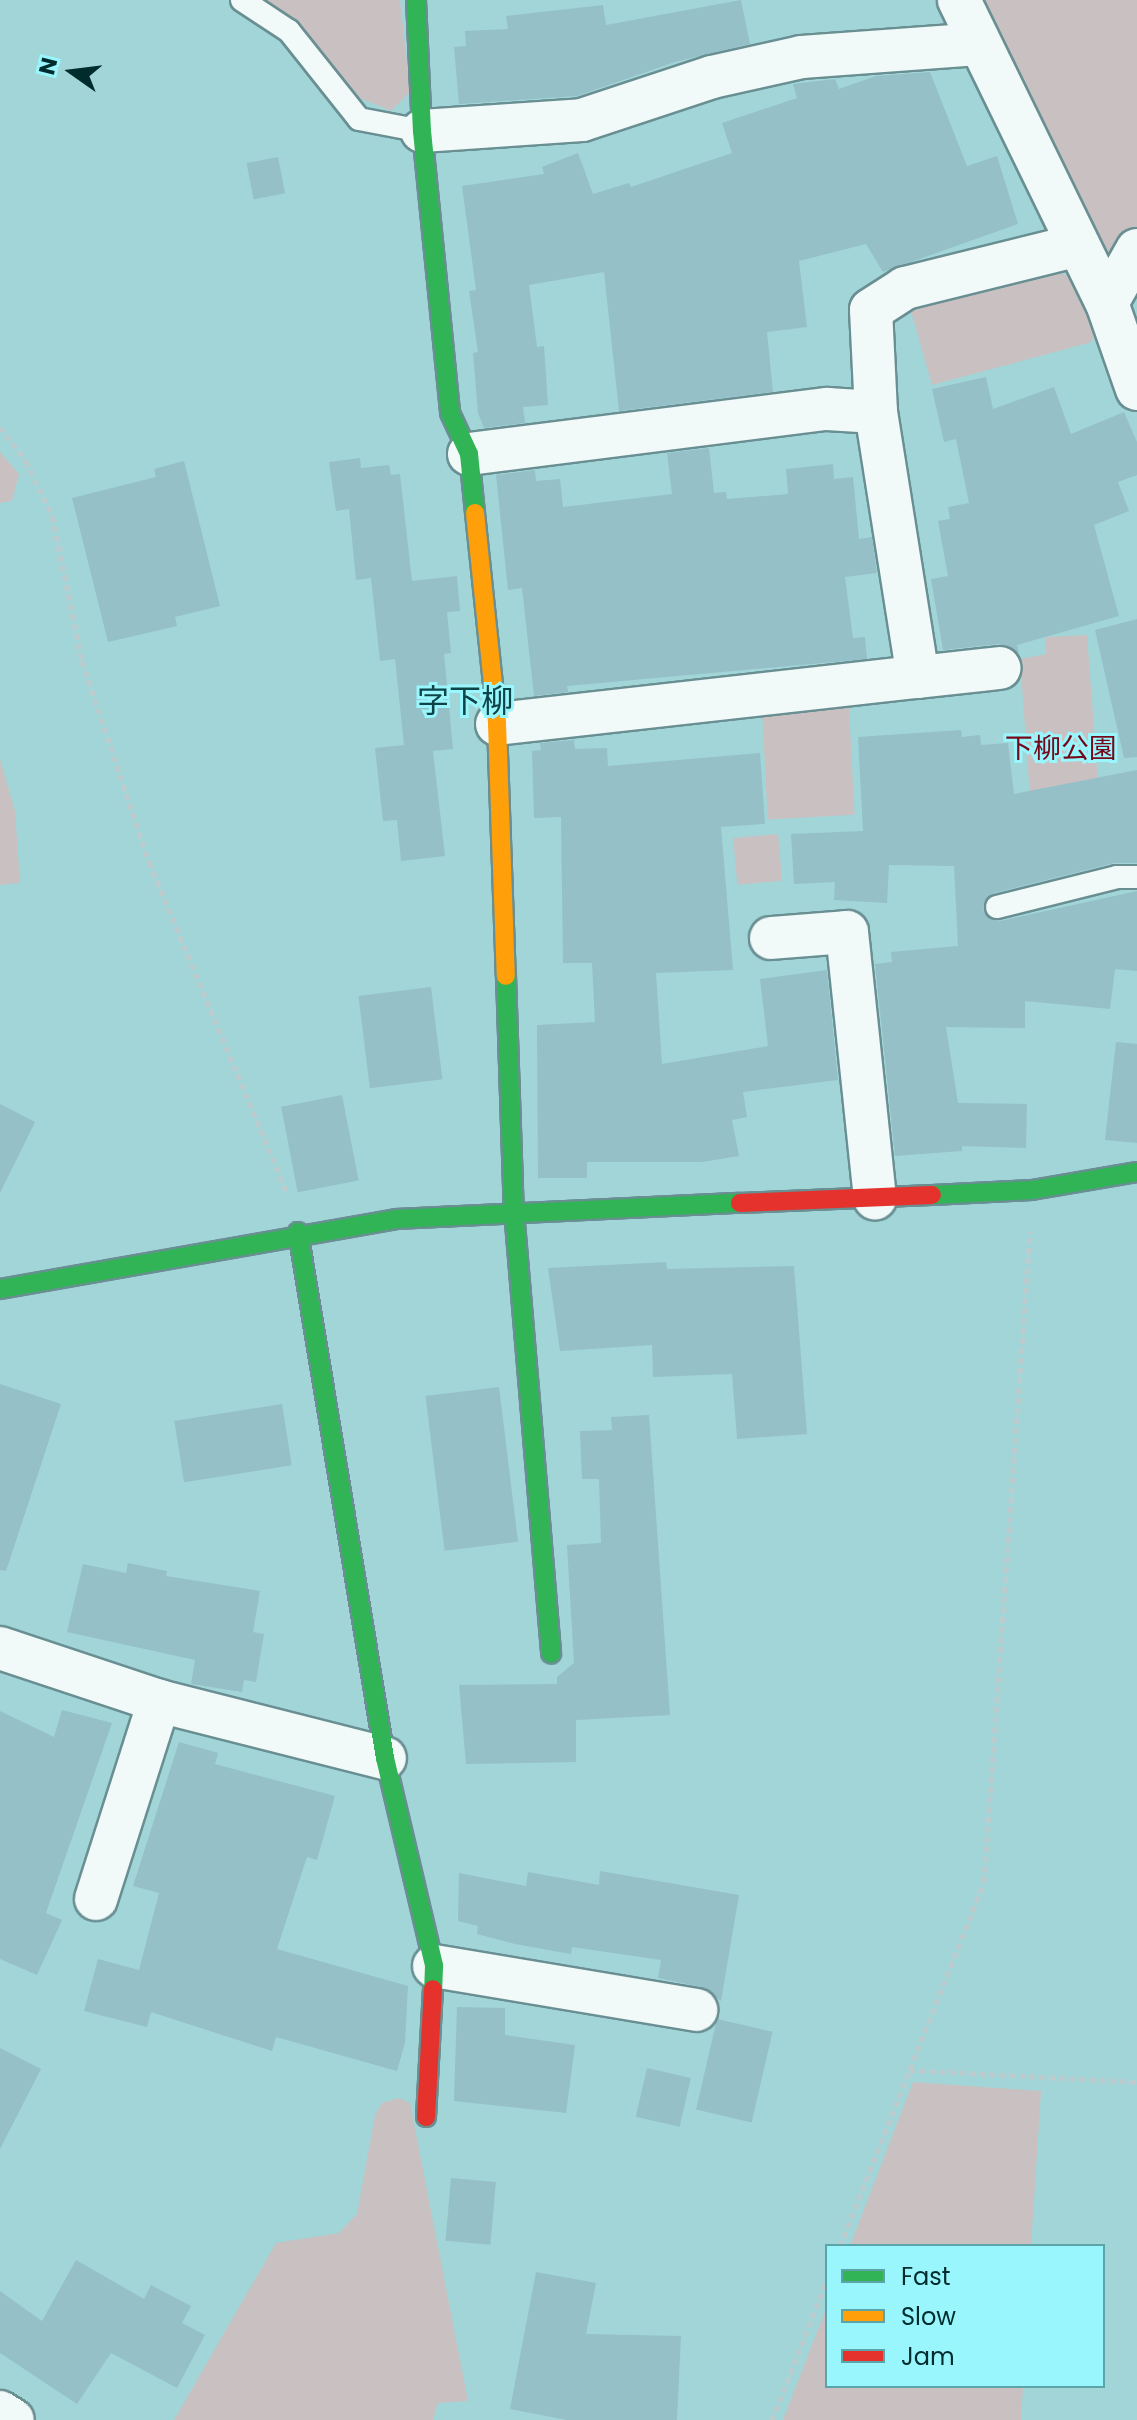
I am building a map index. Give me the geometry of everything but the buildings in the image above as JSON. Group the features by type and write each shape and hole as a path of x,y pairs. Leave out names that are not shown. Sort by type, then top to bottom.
{"street":[{"path":"416,0 422,131 450,413 469,454 497,724 514,1211 551,1653"},
{"path":"959,0 1075,246 1107,303 1137,389"},
{"path":"422,131 582,120 712,77 802,57 978,44"},
{"path":"918,677 876,412 871,310 905,288 1075,246"},
{"path":"1107,303 1137,250"},
{"path":"469,454 827,409 876,412"},
{"path":"497,724 1000,668"},
{"path":"771,938 847,932 875,1199"},
{"path":"0,1289 298,1232 396,1219 514,1211 875,1199 1032,1190 1137,1172"},
{"path":"298,1232 385,1758 434,1966 426,2117"},
{"path":"0,1648 159,1701 385,1758"},
{"path":"96,1899 159,1701"},
{"path":"434,1966 696,2010"},
{"path":"0,2412 13,2420"}],"lane":[{"path":"242,0 289,31 359,119 422,131"},
{"path":"997,907 1117,877 1137,877"}],"path":[{"path":"0,427 26,461 52,516 82,661 149,862 278,1161 298,1232"},
{"path":"841,2244 984,1882 1032,1190"},
{"path":"909,2070 1137,2082"},
{"path":"772,2420 825,2285"}],"green space":[{"path":"265,0 400,0 410,92 391,111 360,98 300,27"},
{"path":"979,0 1137,0 1137,227 1111,275"},
{"path":"1039,269 1075,277 1094,334 1092,342 932,385 910,308"},
{"path":"0,452 19,474 12,501 0,503"},
{"name":"下柳公園","path":"1087,635 1099,795 1031,811 1020,659 1046,654 1045,637"},
{"path":"849,708 855,815 768,819 762,713"},
{"path":"0,759 15,811 20,883 0,885"},
{"path":"778,834 782,881 737,885 733,838"},
{"path":"913,2082 1041,2091 1031,2244 851,2244"},
{"path":"399,2098 410,2103 468,2401 438,2403 433,2420 174,2420 276,2243 339,2233 357,2214 375,2115 382,2103"},
{"path":"825,2311 825,2388 1023,2388 1021,2420 783,2420"}],"traffic: fast":[{"path":"416,0 422,131 450,413 469,454 475,513"},
{"path":"506,976 514,1211 551,1653"},
{"path":"932,1195 1032,1190 1137,1172"},
{"path":"0,1289 396,1219 740,1203"},
{"path":"298,1232 385,1758 434,1966 433,1989"}],"traffic: slow":[{"path":"475,513 497,724 506,976"}],"traffic: jam":[{"path":"740,1203 932,1195"},
{"path":"426,2117 433,1989"}],"district":[{"name":"字下柳","path":"465,701"}]}
